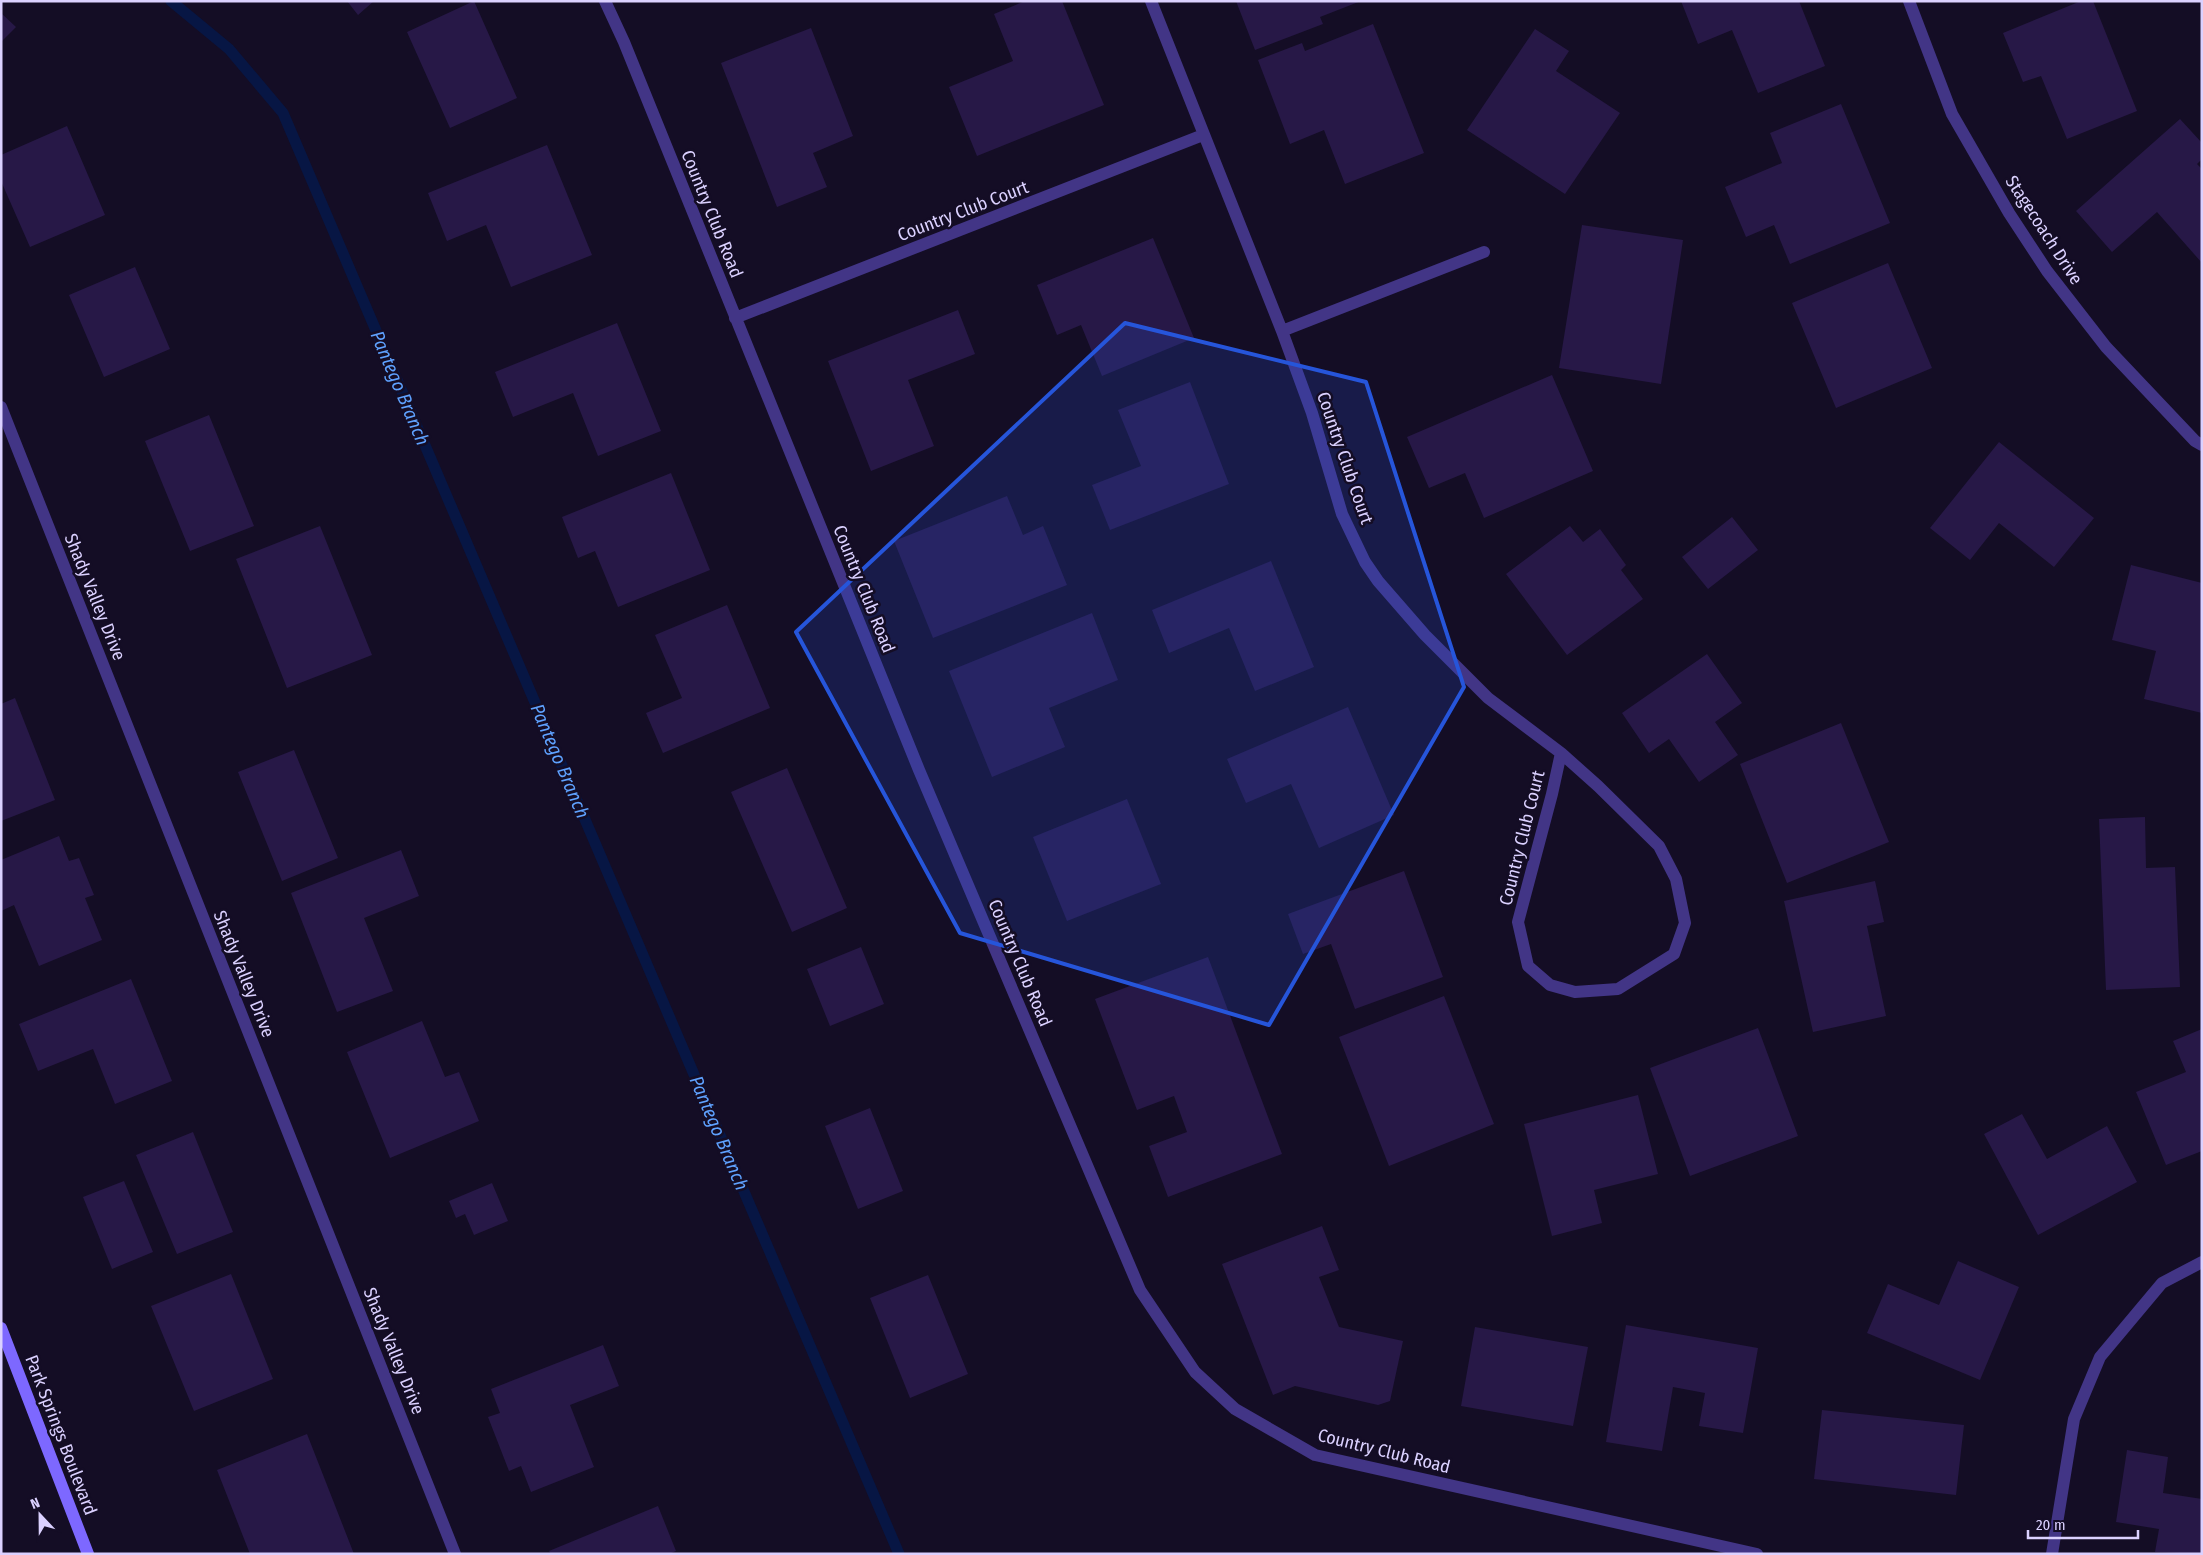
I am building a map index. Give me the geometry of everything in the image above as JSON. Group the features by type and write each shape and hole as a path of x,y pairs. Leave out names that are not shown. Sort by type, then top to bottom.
{"main road":[{"name":"Park Springs Boulevard","path":"1,1328 88,1554"}],"street":[{"name":"Country Club Road","path":"605,1 628,51 919,770 1140,1290 1195,1372 1235,1409 1315,1455 1757,1554"},
{"name":"Country Club Court","path":"1151,1 1282,331 1312,413 1342,514 1364,562 1425,635 1488,698 1561,753 1598,786 1659,846 1676,879 1685,924 1674,954 1618,989 1575,992 1550,985 1528,966 1518,922 1561,753"},
{"name":"Stagecoach Drive","path":"1909,1 1952,114 2009,213 2047,271 2106,347 2195,441 2202,445"},
{"name":"Country Club Court","path":"735,318 1203,136"},
{"path":"1282,331 1484,252"},
{"name":"Shady Valley Drive","path":"1,407 455,1554"},
{"path":"2052,1554 2074,1419 2100,1357 2162,1283 2202,1262"}],"highlighted area":[{"path":"1125,323 1366,382 1464,687 1269,1025 960,933 796,632"}],"building":[{"path":"347,1 374,1 358,15"},
{"path":"474,1 517,98 450,128 407,32"},
{"path":"1025,1 1062,1 1104,105 977,156 949,87 1013,61 994,14"},
{"path":"1236,1 1361,1 1320,17 1323,24 1255,50"},
{"path":"1681,1 1799,1 1825,66 1758,93 1732,30 1698,44"},
{"path":"2081,1 2093,1 2137,111 2067,139 2041,76 2023,82 2003,33"},
{"path":"1,13 16,27 1,42"},
{"path":"1373,24 1424,153 1345,184 1324,130 1290,144 1258,60 1302,43 1305,51"},
{"path":"811,28 853,136 813,153 827,187 777,207 721,63"},
{"path":"1535,29 1569,51 1556,71 1620,113 1565,194 1467,130"},
{"path":"1841,104 1890,223 1790,264 1774,225 1746,237 1725,187 1782,163 1770,133"},
{"path":"2180,119 2202,143 2202,159 2197,164 2202,169 2202,263 2157,212 2112,252 2076,211"},
{"path":"67,126 105,215 30,247 1,181 1,155"},
{"path":"547,145 592,255 511,287 486,225 447,241 428,193"},
{"path":"1582,225 1683,240 1661,384 1559,368"},
{"path":"1153,238 1194,338 1102,376 1081,325 1057,335 1037,285"},
{"path":"1888,263 1932,368 1836,408 1792,303"},
{"path":"135,267 170,349 104,377 69,295"},
{"path":"958,310 975,354 908,380 934,446 871,471 828,361"},
{"path":"617,323 661,431 598,456 573,393 513,417 495,372"},
{"path":"1552,375 1593,471 1484,518 1465,473 1429,488 1407,437"},
{"path":"1190,382 1229,484 1110,530 1092,485 1141,466 1118,410"},
{"path":"209,415 254,526 190,551 145,441"},
{"path":"1999,442 2094,518 2054,567 1999,523 1970,560 1930,528"},
{"path":"671,473 710,570 618,607 595,551 578,558 562,517"},
{"path":"1007,496 1023,535 1043,526 1067,585 933,638 894,541"},
{"path":"1732,517 1758,550 1708,589 1682,557"},
{"path":"320,526 372,655 287,688 236,559"},
{"path":"1570,526 1583,542 1600,529 1626,565 1621,570 1643,599 1567,655 1506,574"},
{"path":"1271,561 1314,667 1255,691 1229,628 1169,653 1152,610"},
{"path":"2131,565 2202,583 2202,713 2144,699 2156,651 2112,640"},
{"path":"727,605 770,708 663,753 646,713 682,698 655,635"},
{"path":"1092,613 1118,680 1049,708 1065,747 992,777 949,671"},
{"path":"1707,654 1742,703 1715,722 1738,755 1699,782 1669,739 1649,753 1622,713"},
{"path":"15,698 55,800 1,821 1,704"},
{"path":"1348,707 1394,815 1319,848 1291,784 1246,803 1227,759"},
{"path":"1841,723 1889,842 1787,883 1740,764"},
{"path":"294,750 338,858 282,881 238,772"},
{"path":"787,768 847,908 792,932 731,792"},
{"path":"1127,799 1161,884 1067,921 1033,837"},
{"path":"2145,817 2146,868 2175,867 2180,987 2106,990 2099,819"},
{"path":"59,836 69,861 79,858 94,895 85,898 102,940 39,966 14,905 1,911 1,860"},
{"path":"401,850 419,896 364,918 393,991 337,1012 291,893"},
{"path":"1404,871 1443,977 1355,1009 1331,944 1303,954 1288,914"},
{"path":"1875,881 1884,922 1867,926 1886,1016 1813,1032 1784,901"},
{"path":"861,947 884,1004 830,1026 807,969"},
{"path":"1208,957 1282,1154 1168,1197 1149,1146 1187,1132 1174,1096 1137,1110 1095,999"},
{"path":"131,979 172,1081 115,1104 93,1049 38,1071 19,1024"},
{"path":"1444,996 1494,1124 1389,1166 1339,1037"},
{"path":"422,1021 445,1077 459,1072 479,1121 390,1158 347,1052"},
{"path":"1758,1028 1798,1136 1690,1176 1650,1068"},
{"path":"2202,1029 2202,1151 2166,1165 2136,1092 2186,1072 2173,1041"},
{"path":"1638,1095 1658,1174 1594,1190 1602,1223 1552,1236 1524,1124"},
{"path":"870,1108 903,1191 858,1209 825,1126"},
{"path":"2022,1114 2047,1159 2107,1126 2137,1182 2038,1235 1984,1134"},
{"path":"193,1132 233,1232 177,1254 136,1155"},
{"path":"124,1181 153,1252 112,1269 83,1197"},
{"path":"492,1183 508,1221 474,1235 465,1214 456,1218 449,1201"},
{"path":"1322,1226 1339,1270 1319,1277 1339,1327 1403,1341 1390,1401 1378,1405 1295,1386 1273,1395 1222,1264"},
{"path":"1958,1261 2019,1287 1980,1380 1867,1333 1888,1284 1939,1305"},
{"path":"231,1274 273,1379 194,1411 151,1306"},
{"path":"928,1275 968,1374 910,1398 870,1298"},
{"path":"1626,1325 1758,1348 1743,1433 1699,1426 1705,1393 1673,1387 1662,1451 1606,1442"},
{"path":"1475,1327 1588,1347 1573,1426 1461,1406"},
{"path":"603,1345 619,1386 570,1405 594,1467 531,1492 521,1466 509,1471 488,1417 500,1413 491,1389"},
{"path":"1822,1410 1964,1425 1956,1495 1814,1479"},
{"path":"307,1434 354,1554 250,1554 217,1470"},
{"path":"2127,1450 2168,1457 2163,1493 2202,1499 2202,1554 2155,1552 2159,1529 2116,1522"},
{"path":"658,1506 676,1551 669,1554 551,1554 549,1551"}],"waterway":[{"name":"Pantego Branch","path":"171,1 229,49 283,113 899,1554"}]}
